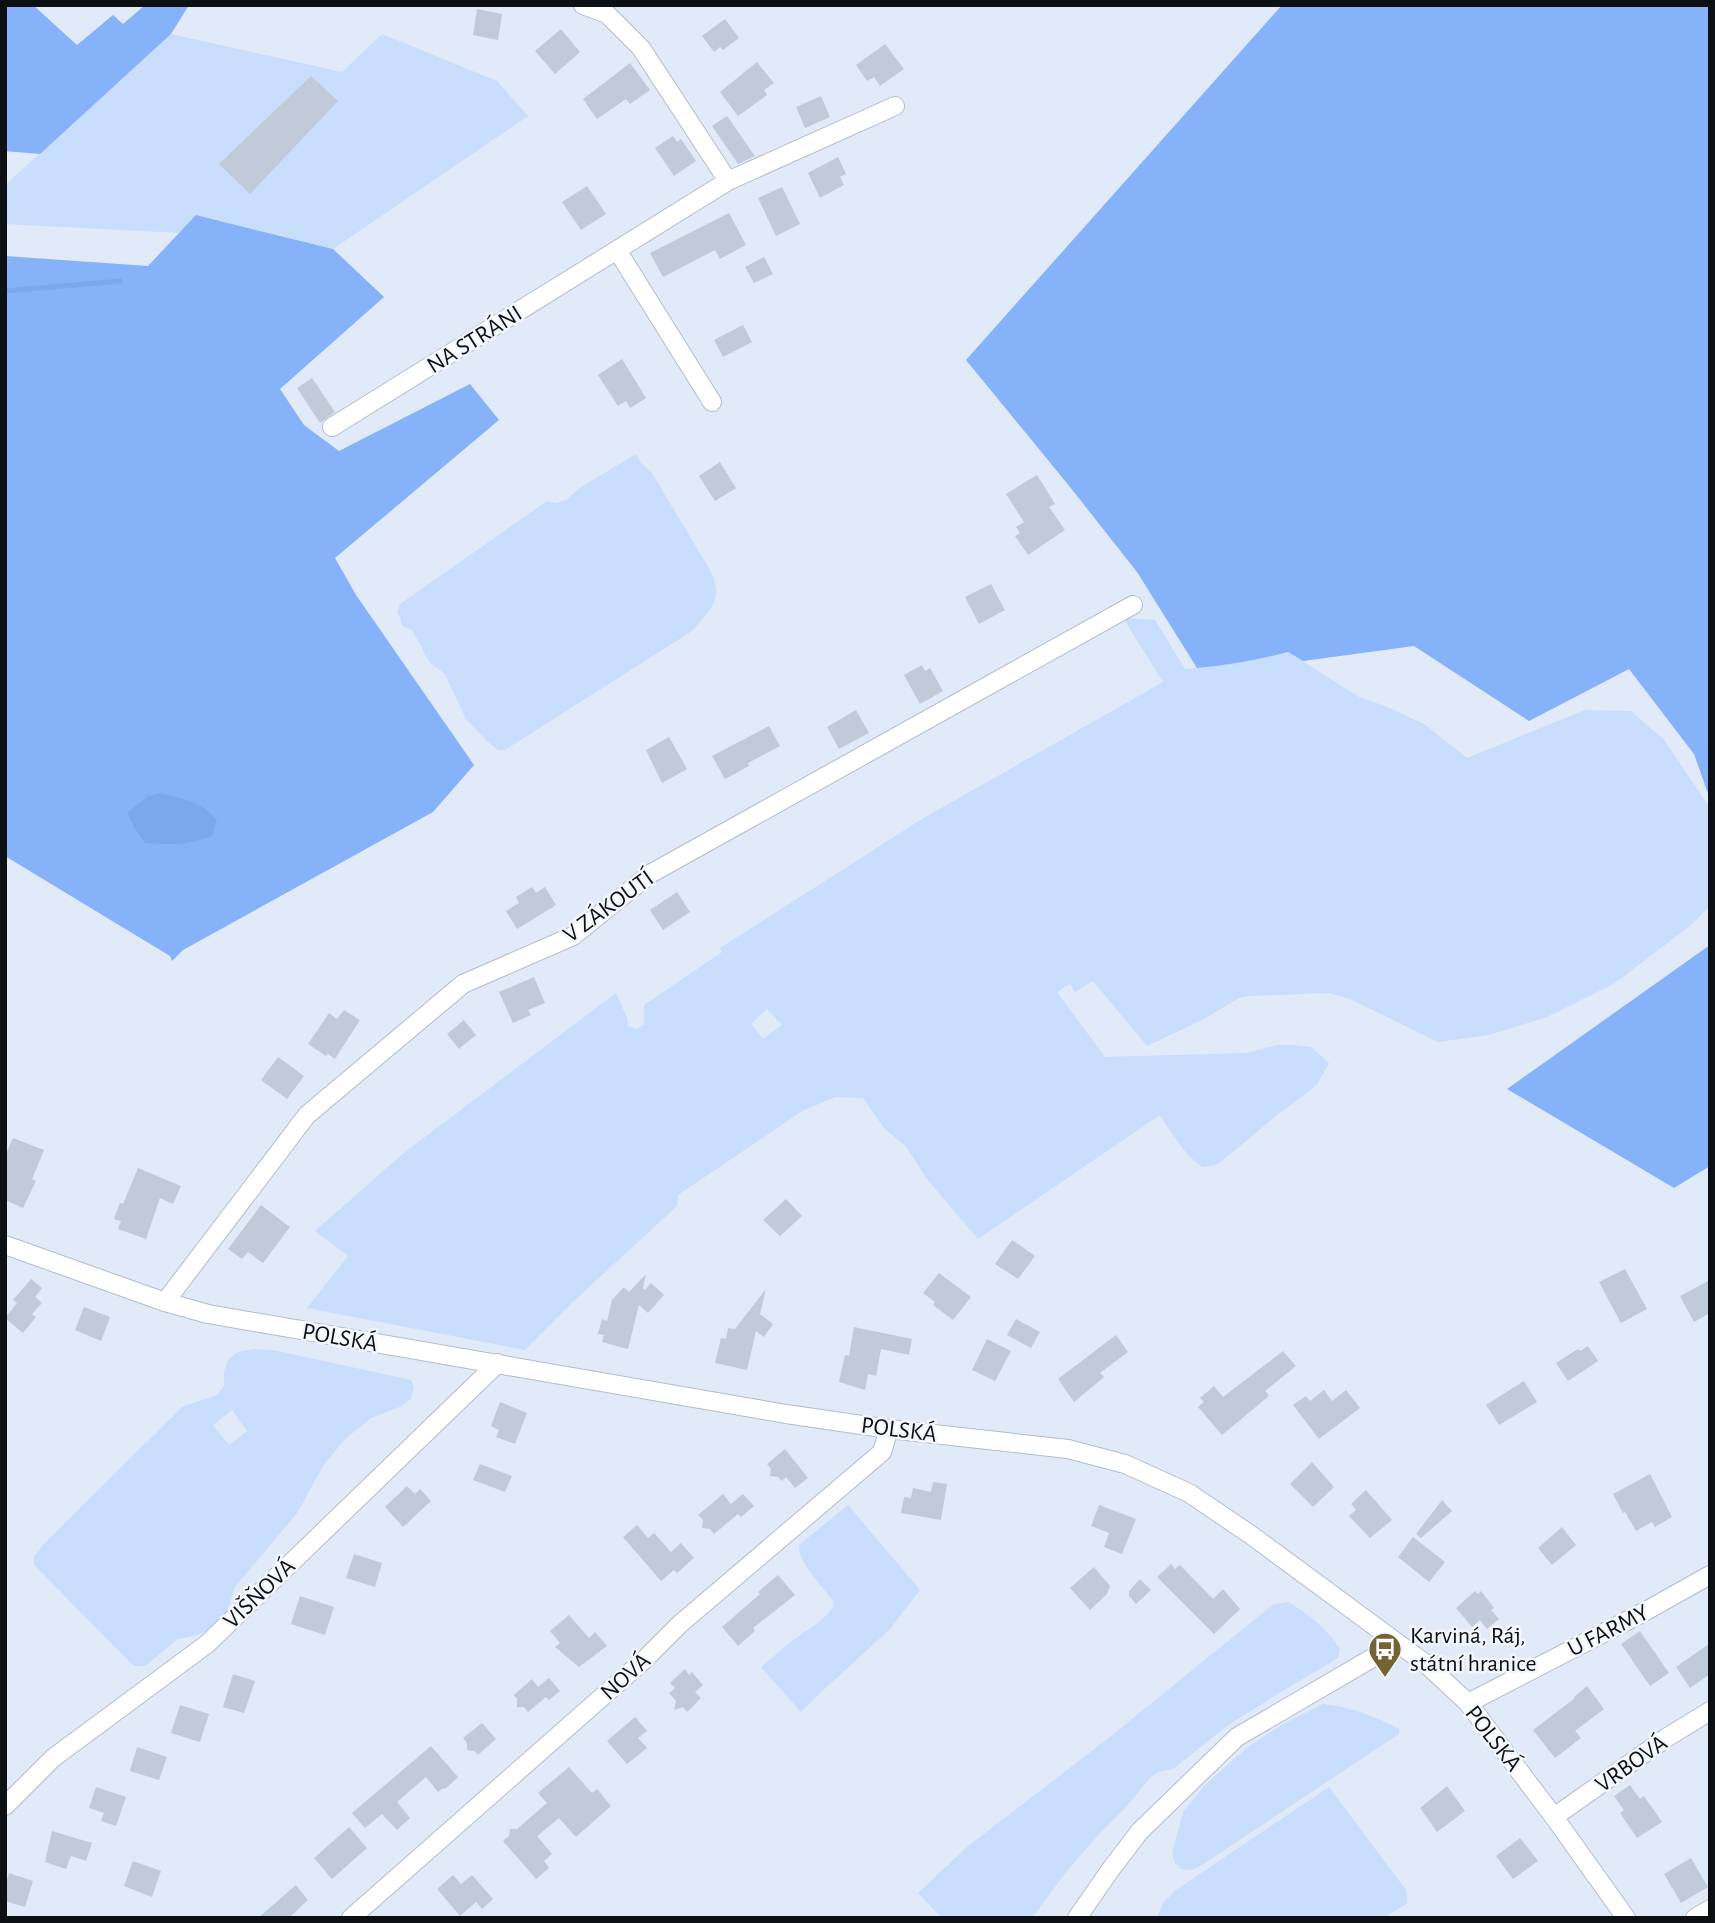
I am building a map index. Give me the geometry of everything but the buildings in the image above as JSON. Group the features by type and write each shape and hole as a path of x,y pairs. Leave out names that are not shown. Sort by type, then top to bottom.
{"street":[{"path":"583,5 607,15 641,48 728,181"},
{"name":"NA STRÁNI","path":"332,427 728,181 895,106"},
{"path":"617,250 712,402"},
{"name":"V ZÁKOUTÍ","path":"165,1302 307,1115 463,984 573,936 650,874 1133,606"},
{"name":"POLSKÁ","path":"5,1245 165,1302 208,1314 786,1414 888,1429 1009,1441 1068,1450 1125,1464 1189,1493 1251,1535 1426,1664 1468,1703 1626,1918"},
{"name":"VIŠŇOVÁ","path":"5,1806 53,1758 206,1644 498,1363"},
{"name":"NOVÁ","path":"351,1918 644,1660 680,1624 882,1452 888,1429"},
{"name":"U FARMY","path":"1468,1703 1710,1575"},
{"path":"1077,1918 1140,1831 1237,1737 1398,1643"},
{"name":"VRBOVÁ","path":"1554,1817 1666,1738 1710,1711"},
{"path":"1695,1918 1710,1909"}],"shaded area":[{"path":"5,5 33,5 77,45 113,15 123,24 145,5 189,5 171,34 40,154 5,151"},
{"path":"1282,5 1710,5 1710,799 1694,754 1629,669 1529,721 1414,646 1303,661 1288,652 1197,668 1137,572 966,360"},
{"path":"171,34 342,72 382,34 497,81 528,116 333,249 197,215 180,233 5,224 5,185"},
{"path":"196,215 333,249 384,297 280,389 304,425 339,451 470,384 499,420 335,558 356,595 474,765 433,812 183,950 172,961 170,956 5,856 5,256 148,266"},
{"path":"636,454 652,473 710,570 716,589 713,604 692,631 505,750 498,750 466,719 445,674 430,663 412,630 402,626 397,613 400,604 547,501 556,503 566,500 581,487"},
{"path":"1123,618 1155,620 1185,669 1237,663 1288,652 1359,697 1424,724 1467,758 1585,710 1631,711 1664,740 1710,808 1710,906 1691,925 1615,983 1547,1017 1489,1035 1438,1042 1350,999 1329,993 1239,998 1204,1019 1147,1046 1093,981 1075,992 1070,984 1057,992 1105,1057 1247,1053 1277,1045 1294,1045 1311,1047 1329,1063 1318,1083 1216,1165 1202,1167 1195,1162 1160,1115 978,1239 927,1179 907,1148 884,1128 863,1098 836,1097 804,1110 678,1195 677,1206 525,1350 307,1308 348,1256 315,1231 405,1152 616,993 628,1026 636,1029 644,1025 644,1005 722,952 720,948 922,819 1163,682","holes":["767,1009 782,1025 763,1039 751,1024"]},
{"path":"162,793 192,802 211,814 217,820 212,836 179,844 145,843 127,813 148,796"},
{"path":"1710,945 1710,1166 1674,1188 1507,1089"},
{"path":"273,1350 411,1380 414,1387 411,1399 402,1406 371,1418 344,1440 323,1466 297,1513 235,1587 225,1618 212,1629 178,1639 145,1666 134,1666 34,1565 34,1557 182,1407 217,1395 224,1386 224,1372 228,1360 238,1352","holes":["232,1410 247,1431 229,1445 213,1425"]},
{"path":"848,1505 920,1590 889,1630 801,1712 761,1667 821,1620 835,1604 802,1560 799,1545"},
{"path":"1289,1602 1323,1628 1340,1649 1338,1658 1227,1726 1173,1769 1158,1772 1150,1778 1066,1872 1032,1918 942,1918 918,1893 967,1847 1106,1740 1274,1604"},
{"path":"1323,1704 1372,1716 1399,1729 1399,1734 1202,1865 1193,1870 1180,1869 1172,1853 1183,1812 1205,1785 1249,1746 1285,1723"},
{"path":"1329,1787 1406,1890 1408,1903 1383,1918 1157,1918 1163,1903 1176,1890"}],"waterway":[{"path":"5,291 120,281"}],"place":[{"name":"Karviná, Ráj, státní hranice","path":"1385,1679"}]}
